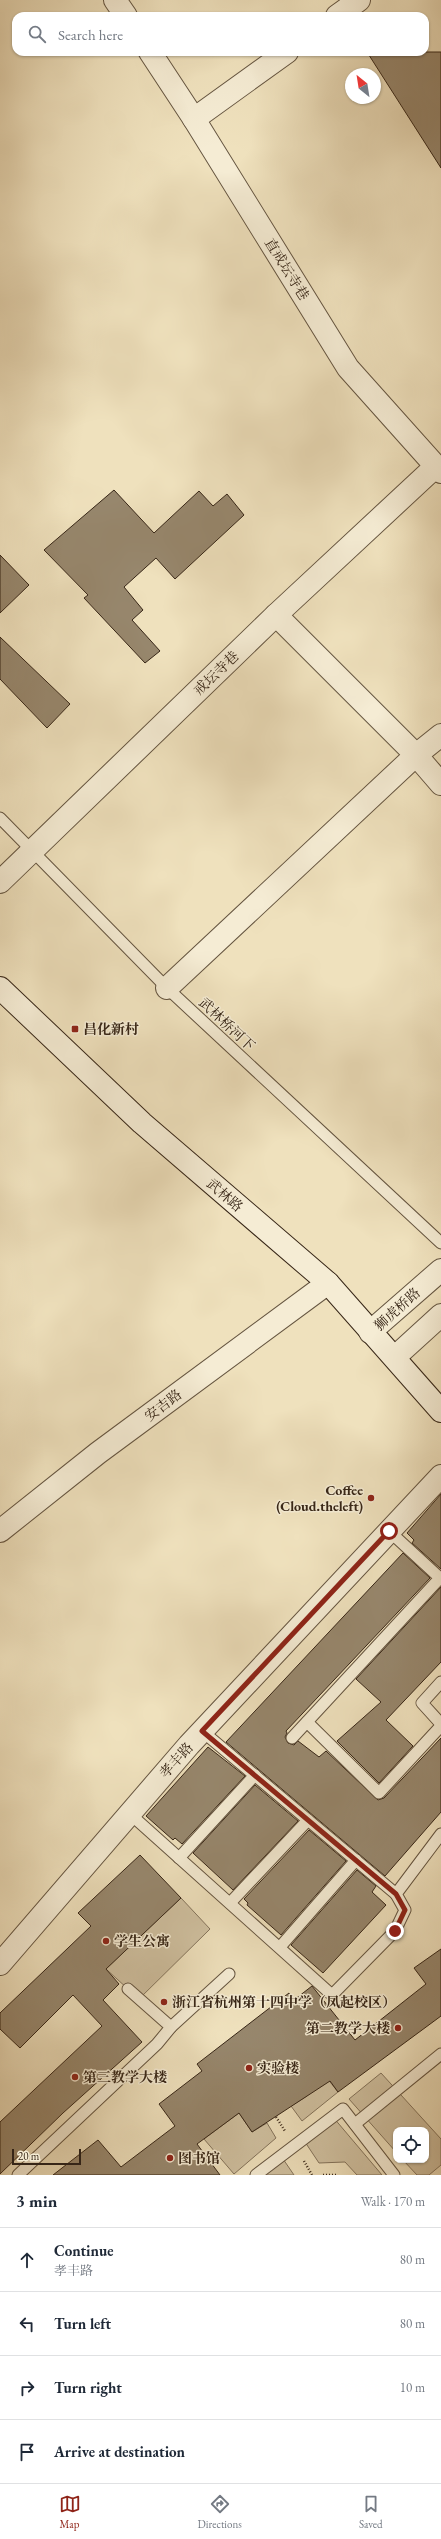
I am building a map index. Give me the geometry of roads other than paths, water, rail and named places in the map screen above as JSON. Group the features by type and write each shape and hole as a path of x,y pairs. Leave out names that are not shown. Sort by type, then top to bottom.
{"street":[{"path":"115,0 123,12"},
{"path":"342,12 359,0"},
{"name":"直戒坛寺巷","path":"153,56 194,119 348,368 438,470"},
{"path":"194,119 281,56"},
{"name":"戒坛寺巷","path":"0,882 276,615 438,470"},
{"path":"276,615 416,755 441,784"},
{"path":"166,988 416,755 441,735"},
{"name":"武林路","path":"0,988 142,1123 328,1283 370,1332 395,1357 441,1411"},
{"name":"狮虎桥路","path":"370,1332 441,1270"},
{"name":"安吉路","path":"0,1531 98,1453 328,1283"},
{"path":"395,1357 441,1315"},
{"name":"孝丰路","path":"0,1964 129,1813 202,1731 441,1476"}],"lane":[{"name":"武林桥河下","path":"0,818 166,988 441,1243"},
{"path":"292,1738 440,1578 389,1531"},
{"path":"308,1722 379,1793 441,1725 422,1703 441,1682"},
{"path":"129,1813 332,1995 395,1931 405,1910 396,1894 202,1731"},
{"path":"179,1858 255,1775"},
{"path":"230,1903 308,1820"},
{"path":"396,1894 441,1834"},
{"path":"280,1947 356,1860"},
{"path":"18,2175 30,2171 157,2044 171,2027 229,1974"},
{"path":"128,1989 171,2027"},
{"path":"355,2124 441,2054"},
{"path":"256,2175 343,2109 394,2175"}],"place":[{"name":"昌化新村","path":"75,1029"},
{"name":"Coffee (Cloud.theleft)","path":"371,1498"},
{"name":"学生公寓","path":"106,1941"},
{"name":"浙江省杭州第十四中学（凤起校区）","path":"164,2002"},
{"name":"第二教学大楼","path":"398,2028"},
{"name":"实验楼","path":"249,2068"},
{"name":"第三教学大楼","path":"75,2077"},
{"name":"图书馆","path":"170,2158"}]}
